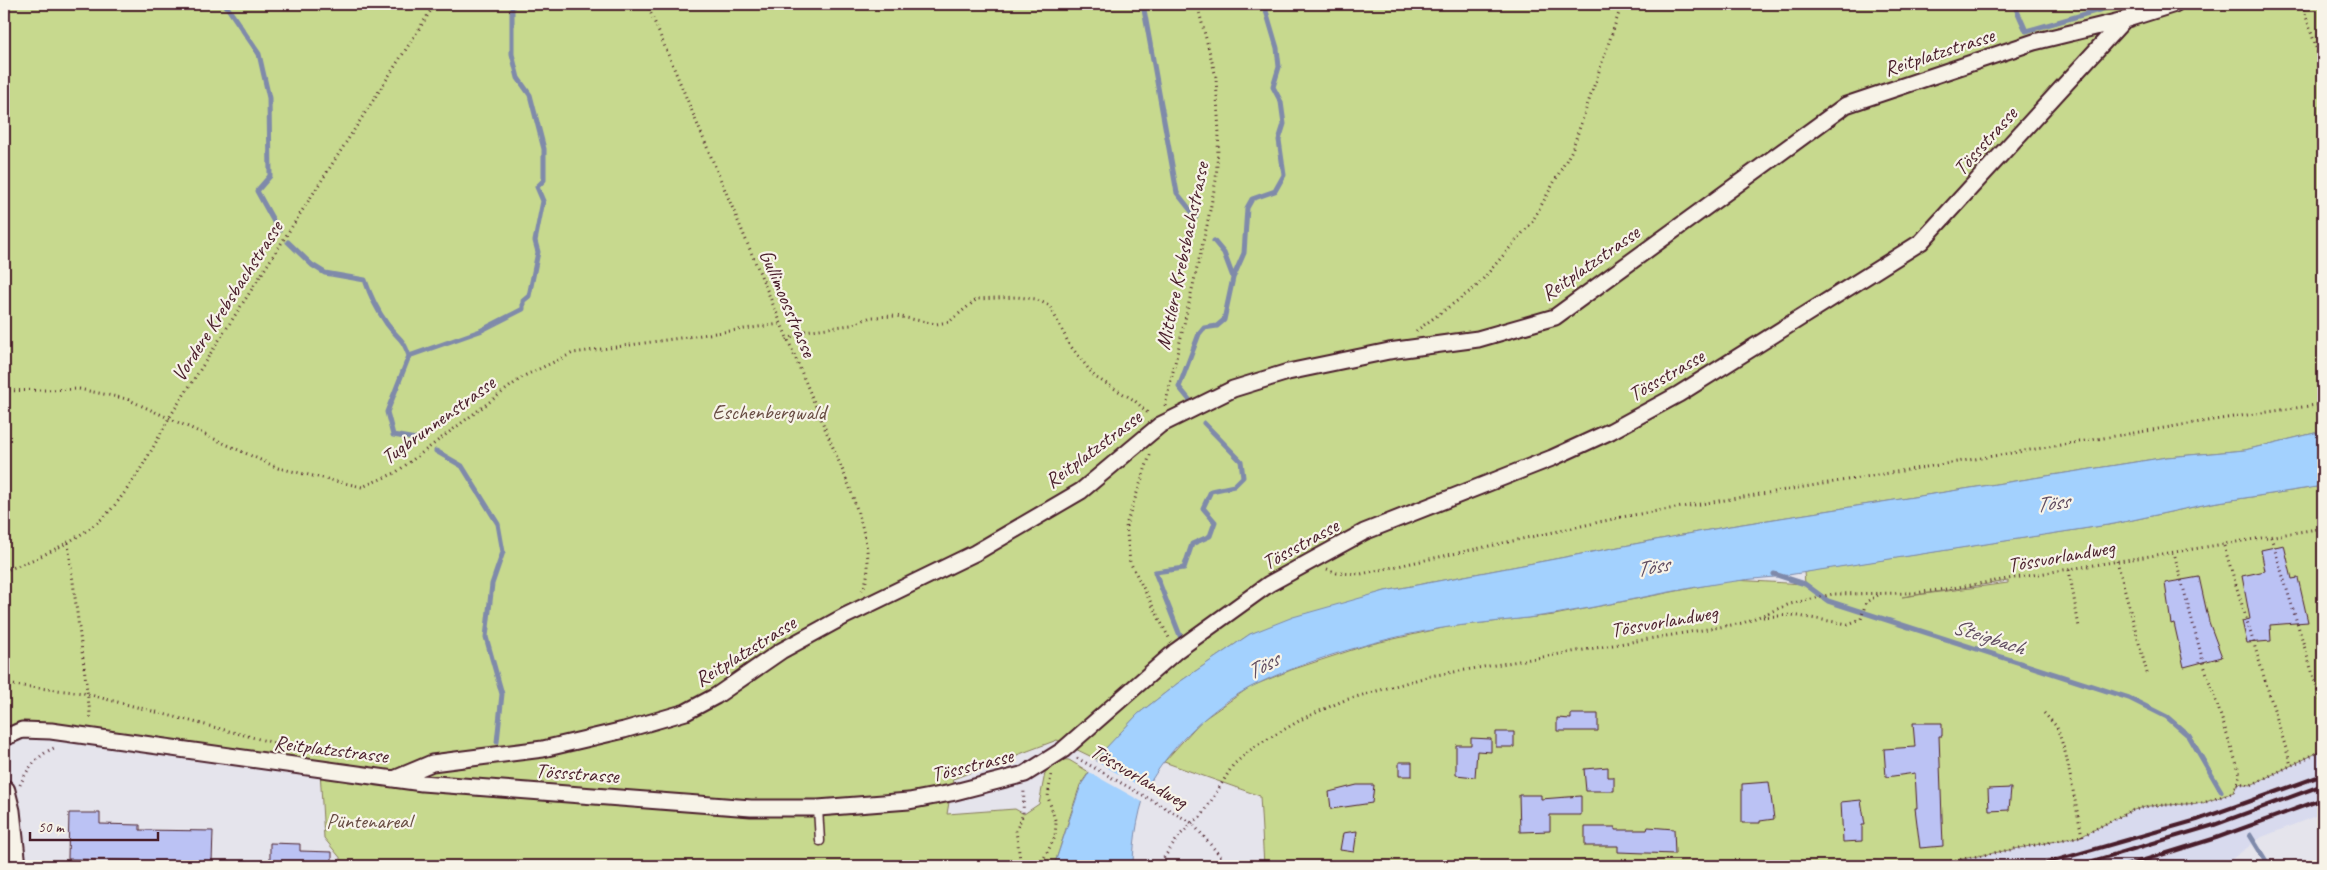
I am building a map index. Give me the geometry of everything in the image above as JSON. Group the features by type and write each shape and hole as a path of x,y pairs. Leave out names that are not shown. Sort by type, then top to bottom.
{"main road":[{"path":"6,801 15,866"}],"street":[{"name":"Reitplatzstrasse","path":"4,738 22,730 32,729 393,779 432,763 544,749 624,730 686,712 716,696 787,648 846,616 975,553 1081,490 1160,425 1233,389 1288,372 1389,351 1478,339 1555,317 1846,105 2034,42 2124,20 2175,4"},
{"name":"Tössstrasse","path":"393,779 751,808 818,808 909,801 951,794 1025,774 1063,750 1176,652 1269,584 1364,532 1552,458 1611,431 1679,394 1921,242 2124,20"}],"lane":[{"path":"818,808 820,841"}],"path":[{"name":"Vordere Krebsbachstrasse","path":"4,571 33,560 68,543 99,521 114,504 149,456 169,418 435,4"},
{"name":"Gullimoosstrasse","path":"647,4 786,340 850,488 867,543 866,583 861,591"},
{"name":"Mittlere Krebsbachstrasse","path":"1160,425 1216,180 1219,134 1216,77 1197,4"},
{"path":"1412,333 1476,286 1532,222 1572,150 1622,4"},
{"path":"2302,4 2323,69"},
{"path":"786,340 804,331 851,325 871,317 896,316 936,324 949,322 977,299 1016,297 1036,299 1050,306 1070,344 1095,377 1134,400 1160,425"},
{"name":"Tugbrunnenstrasse","path":"4,391 79,389 126,399 278,468 362,486 395,473 524,376 573,353 780,324"},
{"path":"1308,562 1337,573 1361,574 1626,516 2204,421 2323,404"},
{"path":"1151,452 1126,525 1130,562 1176,652"},
{"name":"Tössvorlandweg","path":"1072,755 1192,823 1202,816 1233,765 1254,747 1304,718 1345,700 1430,676 1714,628 1760,617 1810,599 1833,594 1881,594 1946,589 2117,561 2224,546 2323,528"},
{"path":"2271,537 2323,708"},
{"path":"6,801 37,759 48,750 87,737 87,694 68,543"},
{"path":"2224,546 2291,765"},
{"path":"1926,866 2082,836 2130,811 2149,806 2203,803 2234,792 2240,774 2204,665 2174,553"},
{"path":"2117,561 2147,673"},
{"path":"2068,570 2079,627"},
{"path":"1760,617 1792,615 1848,624 1861,619 1866,602 1881,594"},
{"path":"4,684 87,694 290,747"},
{"path":"2044,712 2057,727 2066,755 2082,836"},
{"path":"2237,783 2251,785 2323,750"},
{"path":"322,752 364,753 393,779"},
{"path":"1040,866 1055,837 1056,830 1056,823 1048,796 1052,777 1051,758"},
{"path":"1021,866 1016,831 1023,814 1025,774"},
{"path":"1158,866 1180,835 1192,823 1229,866"}],"shaded area":[{"path":"2323,750 2323,813 2262,837 2222,866 1926,866 2082,836 2130,811 2149,806 2175,803 2291,765"}],"green space":[{"name":"Eschenbergwald","path":"4,4 2323,4 2323,431 2245,450 2167,457 1730,526 1385,591 1250,634 1178,683 1138,714 1096,759 1057,740 953,779 947,814 1015,809 1024,814 1039,804 1046,768 1053,768 1055,759 1069,760 1089,772 1080,785 1054,866 347,866 324,838 320,770 82,736 4,738"},
{"path":"2323,486 2323,750 2251,785 2237,783 2234,792 2203,803 2149,806 2130,811 2082,836 1926,866 1264,866 1260,796 1164,762 1201,721 1250,687 1291,670 1367,645 1447,627 1554,615 1733,580 1805,584 1804,572 2114,524 2212,503","holes":["2008,581 2008,583 1902,597"]}],"water":[{"name":"Töss","path":"2323,431 2323,486 2212,503 2114,524 1775,577 1720,583 1542,616 1425,631 1347,650 1272,677 1236,695 1208,716 1182,740 1160,767 1151,781 1143,800 1134,846 1133,866 1054,866 1081,785 1104,750 1138,714 1178,683 1250,634 1293,617 1385,591 1730,526 2167,457 2245,450"}],"pier":[{"path":"1094,760 1150,792 1146,804 1087,771"}],"building":[{"path":"2284,545 2292,579 2298,578 2308,622 2270,625 2271,641 2247,643 2242,621 2250,619 2242,576 2265,571 2261,550"},
{"path":"2199,577 2209,622 2222,657 2184,667 2174,623 2171,624 2165,583"},
{"path":"1571,714 1598,714 1598,731 1557,731 1557,718 1571,719"},
{"path":"1913,723 1942,723 1942,736 1939,736 1943,846 1920,848 1915,808 1917,808 1915,773 1886,777 1884,749 1915,747"},
{"path":"1496,732 1514,732 1514,747 1496,747"},
{"path":"1471,738 1491,739 1491,752 1477,751 1475,777 1456,775 1456,745 1471,745"},
{"path":"1399,762 1412,762 1412,776 1399,776"},
{"path":"1608,767 1608,777 1614,777 1614,791 1586,791 1584,769"},
{"path":"1769,782 1774,819 1760,821 1760,823 1742,823 1742,784"},
{"path":"1357,785 1374,785 1372,803 1331,809 1329,792"},
{"path":"2011,788 2009,810 1989,811 1988,789"},
{"path":"1519,795 1541,795 1541,799 1581,796 1581,815 1550,815 1550,831 1520,832"},
{"path":"1861,800 1865,825 1862,825 1862,841 1843,842 1841,802"},
{"path":"69,813 100,813 100,824 140,825 140,830 213,831 212,862 68,859"},
{"path":"1585,827 1615,827 1615,830 1647,830 1648,827 1674,829 1675,854 1618,852 1618,846 1585,846"},
{"path":"1357,831 1354,852 1340,850 1343,833"},
{"path":"270,843 300,844 300,851 332,852 332,866 270,866"}],"waterway":[{"path":"225,4 259,54 269,98 270,176 257,191 279,231"},
{"path":"422,440 393,435 387,412 409,356 480,331 523,309 523,301 529,296 538,252 535,241 543,201 537,187 544,180 544,149 530,95 518,78 512,54 512,4"},
{"path":"1143,4 1177,193 1196,217"},
{"path":"1192,403 1179,387 1199,334 1204,328 1217,326 1224,320 1233,278 1244,253 1247,208 1252,199 1275,191 1284,175 1279,140 1284,124 1281,102 1273,87 1279,67 1277,48 1264,4"},
{"path":"2014,4 2026,31 2120,4"},
{"path":"1214,241 1224,253 1233,277"},
{"path":"288,242 312,265 325,273 365,280 380,313 402,341 409,356"},
{"path":"1181,638 1155,572 1184,568 1192,544 1210,536 1215,522 1203,508 1211,491 1234,486 1243,477 1241,461 1204,423"},
{"path":"436,451 462,466 498,524 503,552 492,584 486,637 502,694 497,742"},
{"name":"Steigbach","path":"1774,574 1805,584 1828,601 2129,698 2167,717 2189,736 2221,791"},
{"name":"Steigbach","path":"2250,835 2269,866"}],"railway":[{"path":"2036,866 2197,820 2323,775"},
{"path":"2076,866 2214,825 2323,785"},
{"path":"2125,866 2216,838 2323,799"}],"park label":[{"name":"Püntenareal","path":"369,821"}]}
